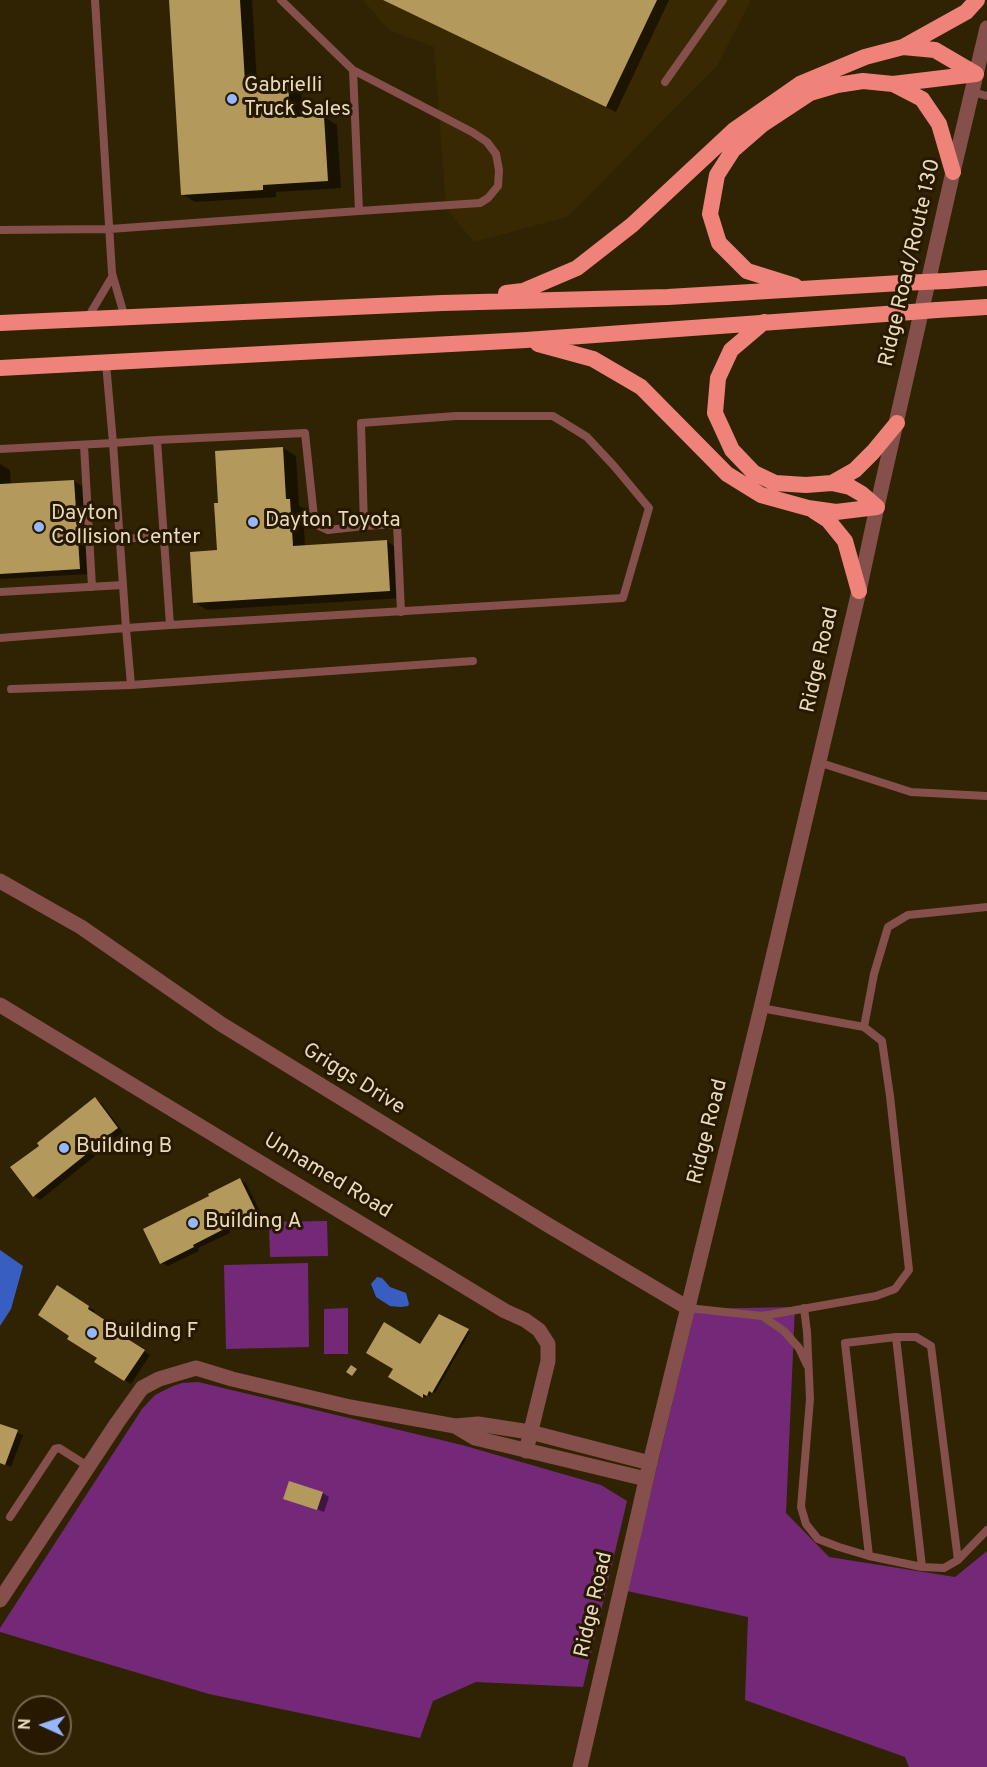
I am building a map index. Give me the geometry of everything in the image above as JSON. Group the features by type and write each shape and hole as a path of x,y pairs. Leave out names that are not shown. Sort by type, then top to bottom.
{"highway":[{"path":"442,303 523,291 576,268 632,225 734,130 800,84 865,57 903,47 966,12 977,0"},
{"path":"903,47 935,50 976,74"},
{"path":"804,289 747,271 719,243 710,214 717,175 733,150 763,124 810,93 862,81 892,84 976,74"},
{"path":"892,84 922,99 939,124 953,172"},
{"path":"0,323 442,303 668,297 987,278"},
{"path":"0,368 526,340 987,307"},
{"path":"764,322 731,350 718,378 715,413 732,450 754,473 775,483 806,486 832,483 850,487 877,507"},
{"path":"526,340 593,359 641,387 727,474 760,495 808,508 836,512 877,507"},
{"path":"832,483 855,470 897,423"},
{"path":"808,508 828,520 845,541 859,591"}],"street":[{"name":"Ridge Road/Route 130","path":"877,507 953,172 980,94 976,74 987,28"},
{"name":"Ridge Road","path":"580,1767 646,1479 762,1008 877,507"},
{"name":"Griggs Drive","path":"0,881 81,927 221,1024 548,1225 688,1308"},
{"name":"Unnamed Road","path":"0,1005 539,1330 549,1344 548,1361 526,1451"},
{"path":"0,1600 142,1388 159,1379 196,1368 232,1379 350,1407 455,1426 478,1424 530,1432 650,1463"},
{"path":"455,1426 475,1438 646,1479"}],"lane":[{"path":"95,0 112,277 125,318"},
{"path":"0,230 110,229 480,203 488,198 498,186 499,170 496,154 487,142 353,70 281,0"},
{"path":"665,82 723,0"},
{"path":"353,70 359,211"},
{"path":"87,320 112,277"},
{"path":"106,363 130,685"},
{"path":"0,638 170,625 623,598 649,508 587,436 554,416 456,416 361,423 364,526"},
{"path":"0,449 305,433 314,517 319,526 328,530 397,524 401,612"},
{"path":"157,440 170,625"},
{"path":"84,445 92,586"},
{"path":"120,539 164,536"},
{"path":"0,592 123,585"},
{"path":"11,689 130,685 473,661"},
{"path":"818,762 911,792 987,796"},
{"path":"864,1027 874,974 888,927 908,915 987,908"},
{"path":"688,1308 762,1316 876,1296 895,1289 909,1270 891,1096 882,1041 864,1027 762,1008"},
{"path":"804,1308 810,1399 801,1507 806,1524 818,1539 869,1556 922,1567 944,1568 958,1560 987,1530"},
{"path":"762,1316 784,1331 799,1348 809,1368"},
{"path":"896,1337 922,1567"},
{"path":"869,1556 845,1343 916,1337 932,1346 958,1560"},
{"path":"10,1517 55,1449 59,1448 88,1467"}],"shaded area":[{"path":"363,0 751,0 717,66 567,217 474,242 446,208 434,47 389,30"},
{"path":"327,1221 328,1256 270,1257 269,1222"},
{"path":"308,1263 309,1347 226,1349 224,1265"},
{"path":"795,1307 786,1513 829,1557 955,1577 987,1551 987,1767 909,1767 905,1757 745,1700 748,1617 627,1591 695,1309"},
{"path":"348,1308 348,1354 324,1354 324,1309"},
{"path":"198,1382 462,1445 601,1485 627,1501 583,1687 476,1682 433,1701 420,1738 209,1694 0,1632 0,1628 142,1409 155,1395 173,1386"}],"water":[{"path":"0,1250 23,1266 11,1309 0,1326"},
{"path":"377,1277 382,1278 390,1287 406,1293 408,1306 390,1306 376,1297 371,1284"}],"building":[{"name":"Gabrielli Truck Sales","path":"169,0 240,0 245,82 288,79 290,117 324,116 328,181 263,185 263,190 181,195"},
{"path":"383,0 657,0 606,107"},
{"name":"Dayton Toyota","path":"283,447 286,499 290,499 293,546 387,540 390,591 193,603 190,552 217,550 214,503 218,503 215,451"},
{"name":"Dayton Collision Center","path":"74,480 80,569 0,574 0,484"},
{"name":"Building B","path":"95,1097 118,1128 33,1197 10,1167 39,1146 37,1143"},
{"name":"Building A","path":"240,1178 256,1211 224,1226 224,1229 193,1245 194,1247 160,1264 143,1229"},
{"name":"Building F","path":"57,1285 117,1328 115,1331 145,1350 124,1381 94,1362 97,1358 67,1339 69,1336 38,1315"},
{"path":"439,1314 469,1329 432,1393 429,1391 427,1396 423,1394 423,1398 388,1377 393,1369 366,1353 384,1322 420,1344"},
{"path":"351,1365 357,1369 352,1376 346,1372"},
{"path":"0,1424 18,1430 5,1465 0,1463"},
{"path":"289,1481 323,1492 317,1510 283,1499"}],"place":[{"name":"Gabrielli Truck Sales","path":"232,99"},
{"name":"Dayton Toyota","path":"253,522"},
{"name":"Dayton Collision Center","path":"39,527"},
{"name":"Building B","path":"64,1148"},
{"name":"Building A","path":"193,1223"},
{"name":"Building F","path":"92,1333"}]}
